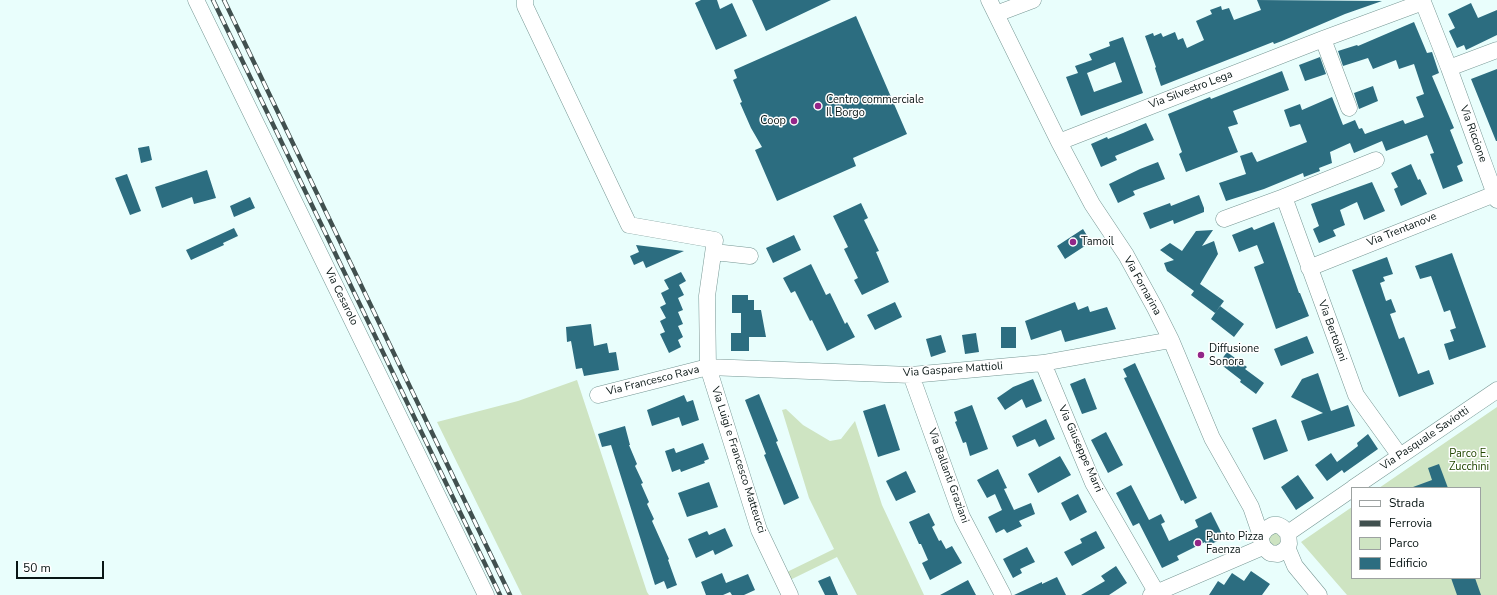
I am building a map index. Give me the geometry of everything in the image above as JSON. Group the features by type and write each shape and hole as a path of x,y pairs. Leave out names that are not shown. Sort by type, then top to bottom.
{"street":[{"name":"Via Cesarolo","path":"196,0 486,595"},
{"path":"525,0 525,6 629,225 750,256"},
{"path":"993,7 1033,0"},
{"name":"Via Silvestro Lega","path":"1059,142 1322,39 1423,2 1449,68"},
{"name":"Via Fornarina","path":"993,7 1059,142 1092,204 1126,256 1156,308 1212,438 1252,507 1266,536"},
{"path":"1322,39 1349,108"},
{"path":"1449,68 1497,50"},
{"name":"Via Riccione","path":"1449,68 1496,197"},
{"path":"1224,219 1284,197 1376,160"},
{"name":"Via Bertolani","path":"1284,197 1356,395 1400,456"},
{"name":"Via Trentanove","path":"1309,268 1496,197"},
{"name":"Via Luigi e Francesco Matteucci","path":"714,246 707,296 708,367 759,530 790,595"},
{"name":"Via Gaspare Mattioli","path":"708,367 911,375 1043,363 1171,340"},
{"name":"Via Giuseppe Marri","path":"1043,363 1093,483 1155,594"},
{"name":"Via Francesco Rava","path":"598,395 708,367"},
{"name":"Via Ballanti Graziani","path":"911,375 962,517 1003,595"},
{"name":"Via Pasquale Saviotti","path":"1354,487 1497,390"},
{"name":"Via Pasquale Saviotti","path":"1285,545 1351,489"},
{"path":"1155,594 1282,527 1285,545 1294,566 1319,595"},
{"path":"1266,536 1270,553 1285,545"}],"green space":[{"path":"577,380 649,595 522,595 437,422 518,401"},
{"name":"Parco E. Zucchini","path":"1497,407 1497,595 1347,595 1301,542 1351,508 1351,579 1481,579 1481,487 1380,487"},
{"path":"786,409 803,425 830,441 841,439 855,421 882,505 924,595 857,595 837,557 790,580 787,572 834,549 809,498 782,410"},
{"path":"1278,531 1283,543 1271,549 1267,535"}],"building":[{"path":"701,0 717,0 720,9 732,3 747,36 716,50 695,3"},
{"path":"752,0 831,0 766,31"},
{"path":"1257,0 1382,1 1345,14 1282,41 1274,44 1273,42 1161,86 1145,36 1153,33 1154,36 1161,33 1163,37 1175,32 1178,40 1183,38 1187,48 1204,40 1196,21 1212,14 1210,10 1221,6 1222,10 1229,8 1234,20 1261,10"},
{"path":"1471,3 1478,18 1497,10 1497,35 1466,50 1464,45 1457,48 1449,31 1455,28 1448,14"},
{"name":"Centro commerciale Il Borgo","path":"856,16 907,134 853,158 856,166 777,201 755,150 762,147 751,128 740,103 742,102 733,80 737,78 734,70"},
{"path":"1414,22 1427,53 1432,52 1439,73 1432,76 1454,128 1450,130 1463,163 1457,166 1463,181 1443,189 1430,154 1434,153 1427,135 1386,151 1382,141 1354,153 1350,143 1330,152 1332,163 1319,168 1320,171 1304,177 1303,173 1264,189 1226,201 1219,183 1246,174 1240,156 1252,152 1257,162 1307,142 1300,124 1290,127 1284,110 1300,104 1302,110 1332,97 1343,125 1355,120 1359,129 1362,128 1365,134 1403,120 1405,124 1424,117 1416,97 1424,94 1414,64 1399,69 1396,60 1373,69 1368,58 1343,66 1338,51 1357,45 1358,46"},
{"path":"1123,37 1143,93 1081,116 1066,77 1078,73 1075,66 1092,60 1089,54 1110,46 1109,42","holes":["1115,62 1122,82 1094,92 1087,73"]},
{"path":"1320,57 1326,74 1305,81 1299,65"},
{"path":"1497,69 1497,141 1496,141 1471,79"},
{"path":"1282,71 1289,90 1233,111 1238,124 1228,127 1238,152 1186,172 1179,154 1182,152 1168,114"},
{"path":"1373,86 1378,101 1359,109 1354,93"},
{"path":"1146,123 1154,140 1115,156 1117,160 1101,167 1091,144 1107,137 1108,139"},
{"path":"149,146 152,160 141,163 138,148"},
{"path":"1158,162 1165,179 1133,191 1135,195 1118,203 1109,184"},
{"path":"1411,164 1418,180 1420,179 1427,194 1401,206 1394,189 1398,187 1391,173"},
{"path":"207,170 216,198 194,204 192,197 162,208 155,187"},
{"path":"127,174 141,211 130,215 115,178"},
{"path":"1372,182 1385,211 1364,220 1357,202 1340,210 1345,225 1333,230 1336,236 1319,243 1313,229 1319,226 1311,204"},
{"path":"1199,195 1204,212 1174,224 1173,220 1150,229 1143,213 1170,203 1171,206"},
{"path":"250,197 255,208 234,217 230,206"},
{"path":"861,203 868,218 864,220 879,251 876,252 889,282 862,295 854,280 858,278 844,249 848,247 833,216"},
{"path":"1274,222 1299,293 1309,316 1276,329 1254,267 1264,263 1257,245 1239,252 1232,235 1252,227 1254,230"},
{"path":"234,228 238,236 223,243 224,245 191,260 186,250"},
{"path":"1083,229 1091,242 1065,259 1057,246"},
{"path":"1213,230 1202,246 1214,241 1218,254 1200,284 1224,301 1215,313 1191,295 1194,291 1167,271 1164,263 1174,260 1160,250 1170,243 1182,251 1196,231"},
{"path":"794,235 801,250 773,263 766,248"},
{"path":"636,245 684,251 646,268 643,261 634,265 630,256 639,252"},
{"path":"1452,253 1486,347 1449,360 1444,344 1454,341 1450,330 1456,328 1450,310 1444,312 1431,276 1420,279 1415,266"},
{"path":"1387,257 1393,274 1383,277 1385,281 1380,283 1386,301 1391,299 1396,312 1390,314 1399,339 1404,337 1418,374 1429,370 1434,384 1399,397 1352,270"},
{"path":"811,264 826,295 830,293 845,324 847,322 855,337 827,351 812,320 810,321 795,291 791,293 783,278"},
{"path":"681,272 686,281 679,285 684,295 678,298 683,310 678,312 683,324 678,326 683,337 678,340 681,347 669,353 660,334 665,332 660,321 666,318 660,307 666,304 661,293 669,289 664,280"},
{"path":"732,295 748,295 748,300 754,300 754,310 761,310 766,337 749,337 749,351 731,351 731,333 741,333 741,313 732,313"},
{"path":"895,302 902,317 875,330 867,315"},
{"path":"1075,302 1078,310 1088,306 1090,312 1107,307 1116,329 1065,342 1061,330 1031,340 1025,321"},
{"path":"1220,306 1244,324 1234,337 1211,319"},
{"path":"591,324 594,346 607,343 609,353 616,352 619,370 584,376 582,368 576,369 571,341 567,342 566,327"},
{"path":"1001,327 1016,327 1016,348 1001,348"},
{"path":"976,333 979,352 965,354 962,335"},
{"path":"941,335 946,352 931,357 926,339"},
{"path":"1307,336 1314,353 1281,366 1274,349"},
{"path":"1227,352 1247,367 1245,369 1264,383 1256,394 1219,363"},
{"path":"1135,363 1197,498 1185,504 1183,500 1181,501 1124,378 1127,377 1123,369"},
{"path":"1318,373 1331,411 1348,405 1355,426 1308,441 1301,421 1323,413 1291,397 1302,379"},
{"path":"1085,378 1097,409 1082,414 1070,384"},
{"path":"1033,379 1042,401 1026,408 1022,399 1005,410 997,398 1013,387"},
{"path":"759,394 778,441 776,442 799,498 784,505 764,455 766,454 745,400"},
{"path":"684,395 687,402 693,400 699,420 682,426 679,417 652,426 647,410"},
{"path":"885,404 900,450 878,457 863,411"},
{"path":"972,405 988,449 970,456 966,442 963,443 955,422 957,421 954,412"},
{"path":"1046,419 1055,439 1039,447 1035,439 1017,447 1012,436"},
{"path":"1276,419 1288,451 1264,460 1252,428"},
{"path":"625,426 629,445 637,464 635,466 643,483 641,484 649,502 647,504 654,519 652,521 669,559 668,560 677,585 667,589 664,581 655,585 611,445 602,447 598,434"},
{"path":"1106,432 1123,465 1108,473 1091,440"},
{"path":"1368,434 1378,449 1344,473 1342,470 1327,481 1315,465 1331,453 1337,462 1358,446 1357,443"},
{"path":"703,443 709,459 704,461 705,463 681,472 680,469 672,472 665,451 674,448 676,453"},
{"path":"1060,456 1071,475 1038,493 1028,474"},
{"path":"1439,464 1448,487 1413,487 1432,480 1428,468"},
{"path":"998,469 1007,488 1004,489 1014,510 1031,503 1035,514 1019,521 1022,526 1007,533 1004,529 996,533 988,517 1002,510 995,494 987,498 977,480"},
{"path":"906,471 916,492 896,501 886,481"},
{"path":"1298,475 1314,498 1296,510 1281,487"},
{"path":"709,482 718,507 687,517 678,493"},
{"path":"1131,485 1149,520 1161,514 1165,522 1161,524 1169,541 1198,527 1195,520 1211,512 1224,538 1207,546 1205,542 1177,556 1179,560 1162,568 1139,523 1133,526 1116,493"},
{"path":"1078,494 1087,512 1070,521 1061,503"},
{"path":"929,513 935,525 932,527 939,541 941,540 946,549 952,546 962,563 930,580 922,563 928,560 909,522"},
{"path":"725,528 733,546 715,555 713,550 696,558 688,539 707,531 709,535"},
{"path":"1096,531 1105,548 1072,566 1064,552 1082,543 1080,539"},
{"path":"1027,547 1035,562 1020,569 1022,573 1013,578 1003,559"},
{"path":"1116,566 1127,583 1109,595 1081,595 1105,581 1101,576"},
{"path":"1251,571 1270,584 1262,595 1209,595 1218,581 1224,585 1232,573 1244,581"},
{"path":"722,573 726,583 748,574 755,590 744,595 732,595 730,592 723,595 706,595 701,582"},
{"path":"830,576 838,595 825,595 818,581"},
{"path":"1057,577 1066,595 1014,595 1042,582 1042,584"},
{"path":"1451,579 1475,579 1481,595 1457,595"},
{"path":"968,580 976,595 940,595"}],"railway":[{"path":"213,0 500,595"},
{"path":"224,0 510,595"}],"place":[{"name":"Centro commerciale Il Borgo","path":"818,106"},
{"name":"Coop","path":"794,121"},
{"name":"Tamoil","path":"1073,242"},
{"name":"Diffusione Sonora","path":"1201,355"},
{"name":"Punto Pizza Faenza","path":"1198,543"}]}
